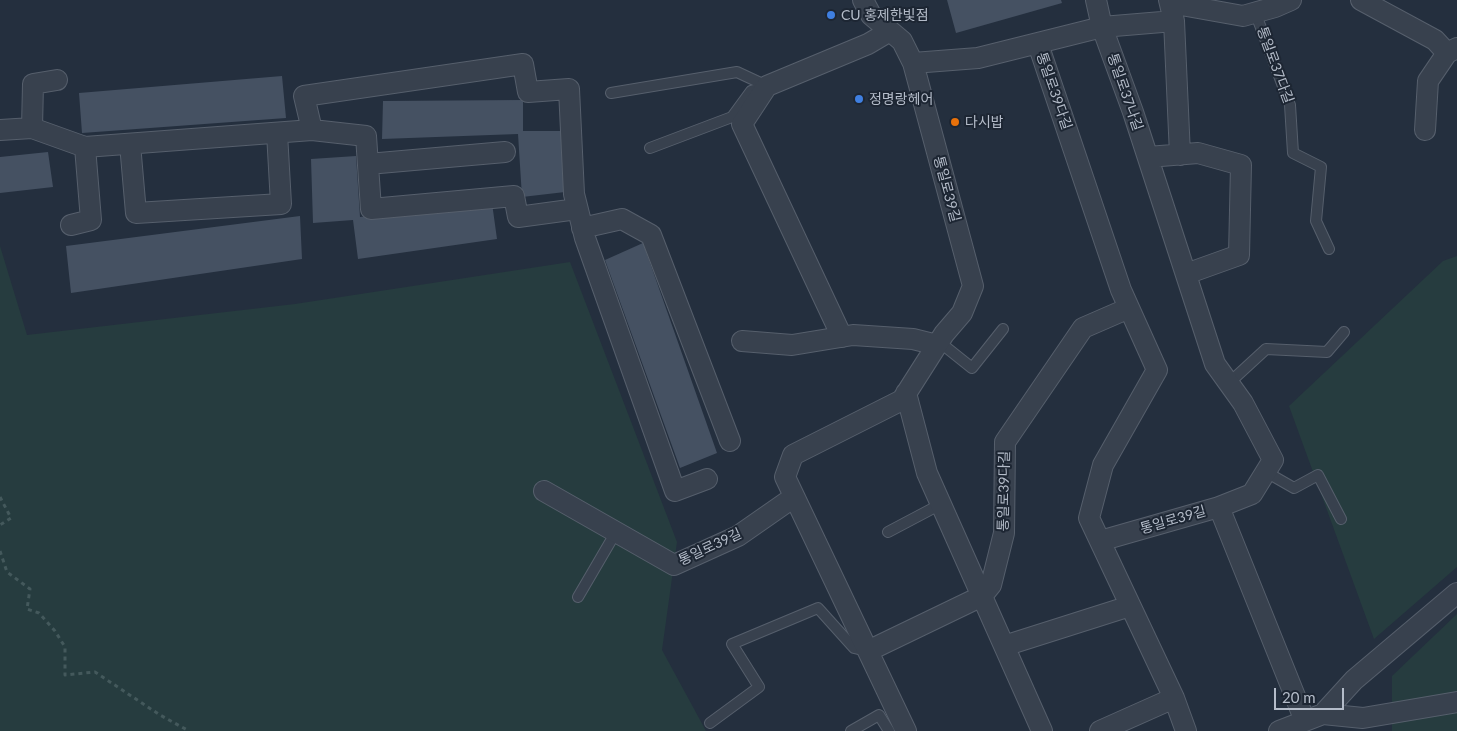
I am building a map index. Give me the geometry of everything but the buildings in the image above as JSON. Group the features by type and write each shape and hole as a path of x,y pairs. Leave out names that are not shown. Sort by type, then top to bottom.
{"street":[{"name":"통일로39길","path":"863,0 871,15 902,41 913,63 973,286 962,313 937,345 902,400 793,455 785,478 906,731"},
{"name":"통일로37나길","path":"1096,0 1102,27 1148,157 1215,364 1244,403 1273,460 1252,494 1219,507"},
{"name":"통일로37다길","path":"1171,8 1243,16 1291,0"},
{"path":"1361,0 1452,51 1428,81 1425,130"},
{"path":"1102,27 1171,8 1180,155"},
{"name":"통일로39다길","path":"913,63 978,58 1102,27"},
{"path":"842,337 742,124 766,86 868,44 890,31"},
{"name":"통일로39다길","path":"1038,44 1121,290 1156,370 1103,465 1089,518 1100,541"},
{"path":"312,130 304,96 523,64 528,92 569,89 574,194 580,218 675,491 707,479"},
{"path":"32,128 33,84 57,80"},
{"path":"0,130 32,128 85,148 312,130 366,136 372,208 514,196 518,217 622,219 651,235 730,441"},
{"path":"130,144 136,213 281,204 277,133"},
{"path":"71,225 91,220 85,148"},
{"path":"368,164 505,152"},
{"path":"1148,157 1198,153 1241,165 1239,255 1186,274"},
{"name":"통일로39다길","path":"982,596 991,585 1004,533 1005,442 1084,328 1129,308"},
{"path":"742,341 792,345 853,335 913,339 937,345"},
{"path":"906,393 927,473 1042,731"},
{"name":"통일로39길","path":"544,491 674,565 738,536 794,497"},
{"name":"통일로39길","path":"1100,541 1219,507 1314,717"},
{"path":"1100,541 1174,698 1186,731"},
{"path":"1279,731 1314,717 1354,680 1457,593"},
{"path":"868,651 982,596"},
{"path":"1004,646 1130,606"},
{"path":"1100,731 1174,698"},
{"path":"1314,717 1362,718 1457,702"}],"lane":[{"name":"통일로37다길","path":"1256,12 1290,105 1294,153 1321,166 1316,221 1329,249"},
{"path":"611,93 737,72 766,86"},
{"path":"650,148 732,117 751,90 766,86"},
{"path":"937,345 947,348 972,368 1003,329"},
{"path":"1229,383 1266,348 1327,352 1344,332"},
{"path":"1266,472 1294,488 1318,476 1341,519"},
{"path":"888,532 941,504"},
{"path":"578,597 616,532"},
{"path":"710,724 758,687 732,644 818,608 854,648 868,651"},
{"path":"851,731 879,715 889,731"}],"path":[{"path":"0,497 11,518 0,524"},
{"path":"0,552 7,572 30,589 26,609 39,613 65,647 65,675 95,672 189,731"}],"green space":[{"path":"0,246 27,335 295,304 570,262 677,542 662,650 706,731 0,731"},
{"path":"1457,256 1457,567 1374,639 1289,406 1443,261"},
{"path":"1457,614 1457,731 1392,731 1392,676"}],"place":[{"name":"CU 홍제한빛점","path":"831,15"},
{"name":"정명랑헤어","path":"859,99"},
{"name":"다시밥","path":"955,122"}]}
